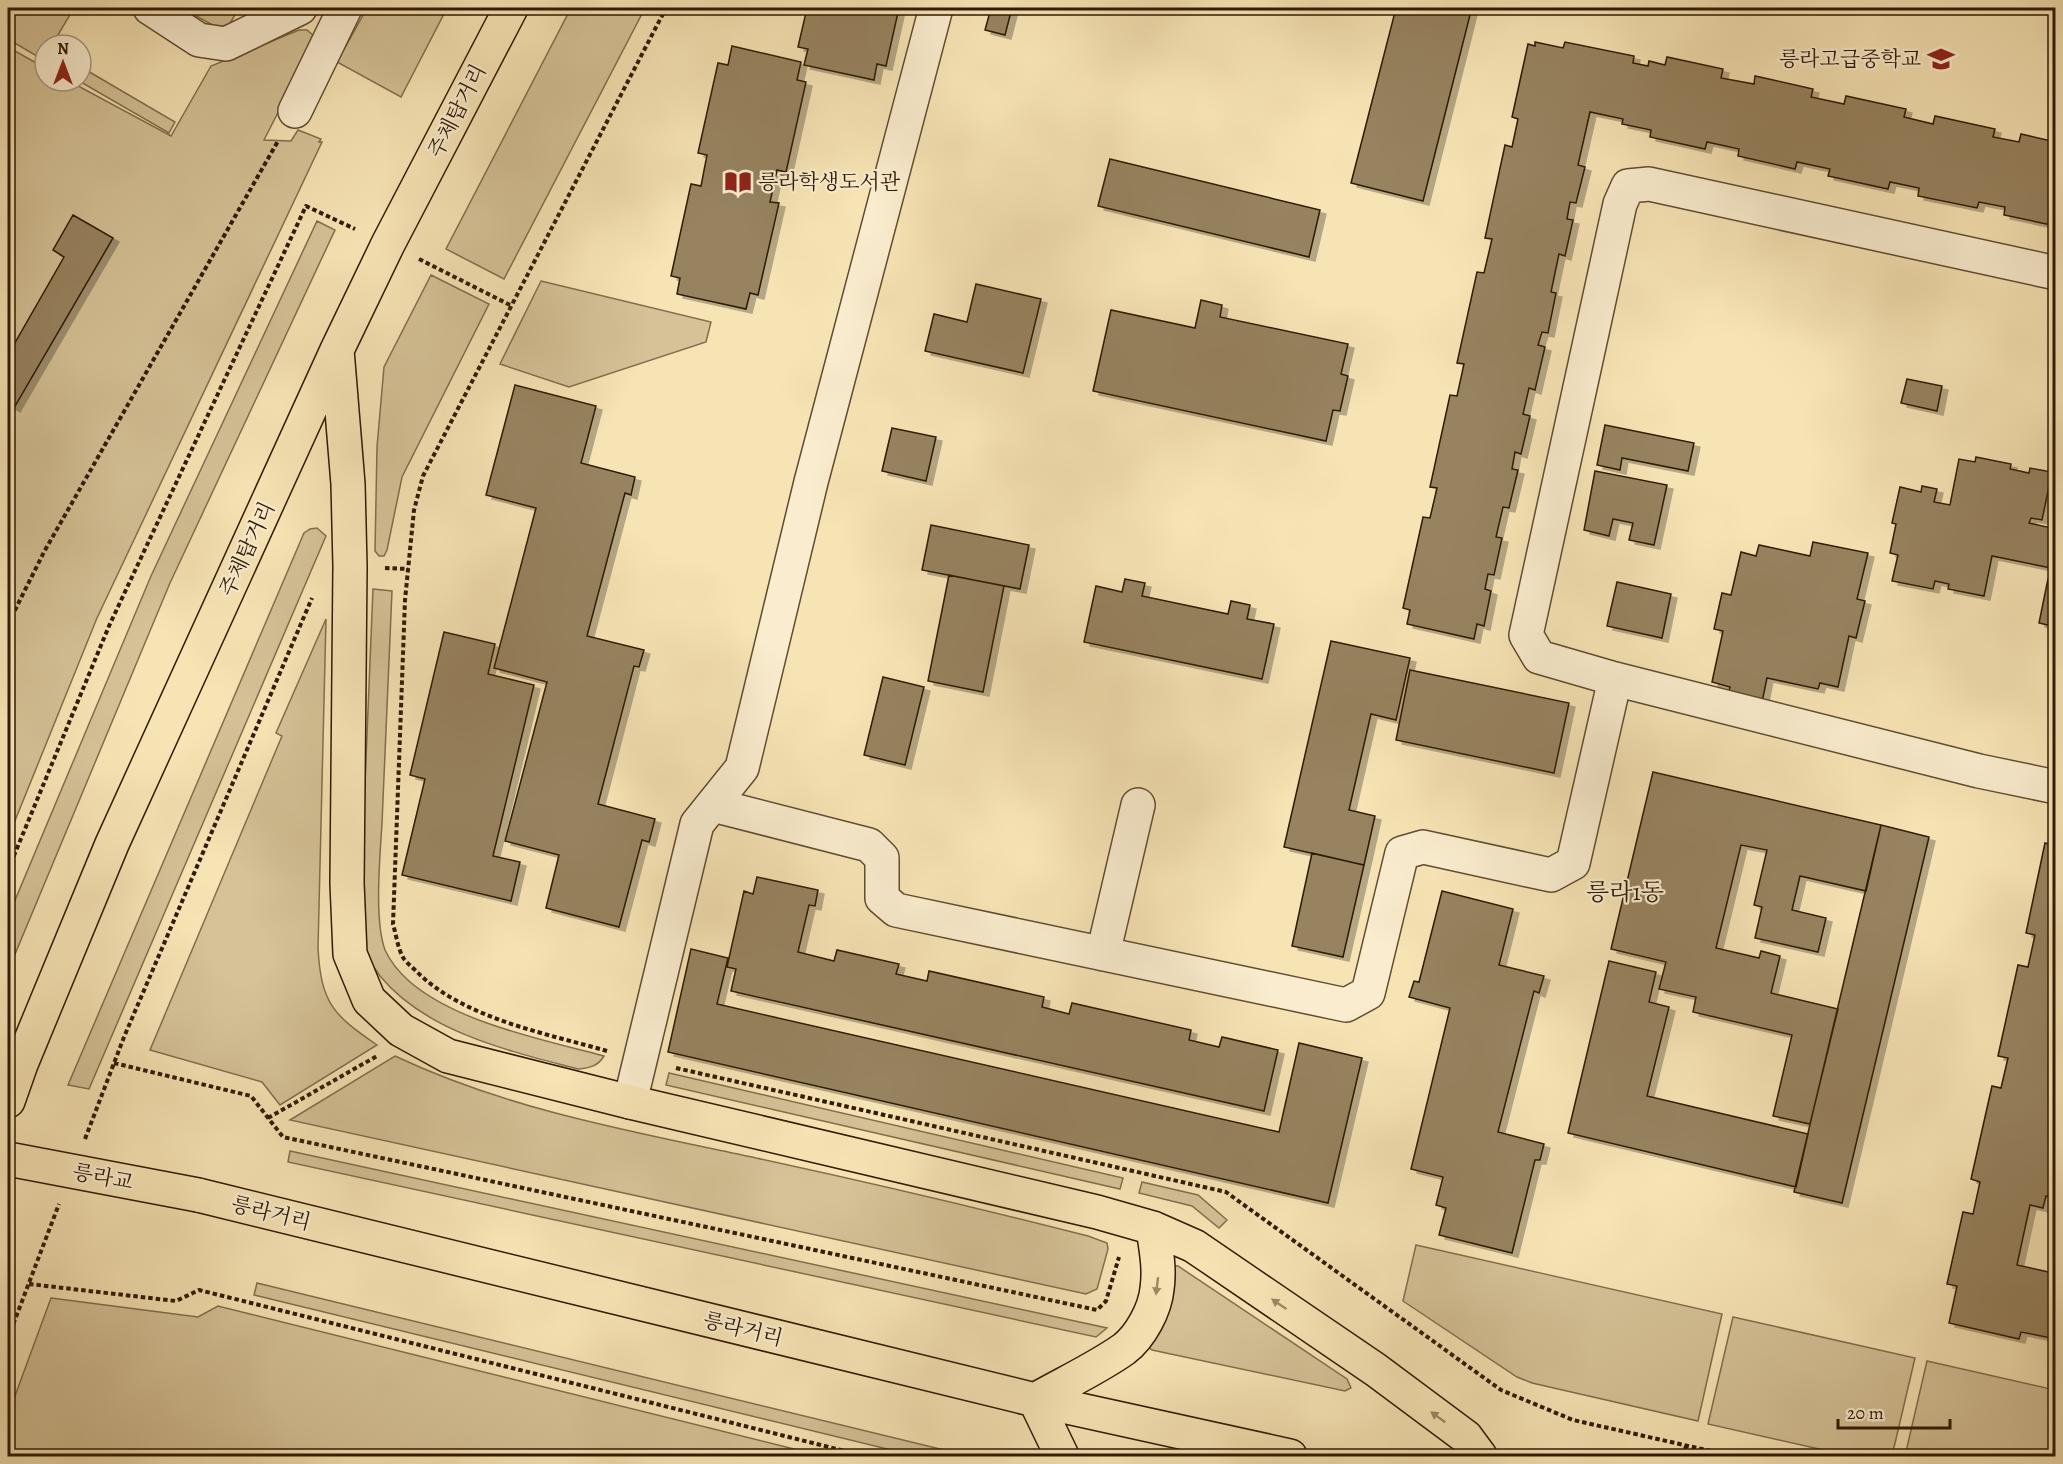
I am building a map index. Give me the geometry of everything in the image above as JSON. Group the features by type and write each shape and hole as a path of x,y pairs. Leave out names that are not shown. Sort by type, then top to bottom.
{"main road":[{"name":"주체탑거리","path":"8,1101 112,843 337,350 388,244 511,8"},
{"path":"337,350 348,484 350,566 347,883 351,954 369,1000 402,1030 448,1056 630,1102 1097,1212 1140,1225 1194,1246 1376,1370 1466,1437 1480,1456"},
{"name":"릉라교","path":"8,1159 198,1195"},
{"name":"릉라거리","path":"198,1195 1035,1400 1290,1456"},
{"path":"1062,1456 1035,1400 1125,1348 1141,1330 1151,1311 1157,1292 1159,1269 1140,1225"}],"street":[{"path":"150,8 200,40 226,44 300,8"},
{"path":"295,111 345,8"},
{"path":"630,1102 697,824 742,768 811,482 936,8"},
{"path":"2055,273 1649,184 1628,186 1620,204 1526,635 1539,657 1615,679 1979,771 2055,787"},
{"path":"713,805 869,845 882,858 882,898 896,910 1346,1005 1368,993 1402,853 1423,847 1551,875 1573,863 1615,679"},
{"path":"1103,954 1138,805"}],"path":[{"path":"666,8 423,476 414,510 405,600 393,924 404,958 422,977 446,995 468,1007 526,1027 640,1060 1226,1192 1501,1390 1573,1420 1733,1456"},
{"path":"8,624 44,552 295,111"},
{"path":"8,870 109,626 306,206 512,306"},
{"path":"84,1140 114,1063 316,590 350,566 408,569"},
{"path":"268,1118 386,1052 402,1030"},
{"path":"114,1063 251,1096 283,1137 1097,1310 1106,1300 1140,1225"},
{"path":"8,1338 63,1196"},
{"path":"28,1284 176,1301 200,1290 865,1456"},
{"path":"1683,1456 1686,1446"}],"shaded area":[{"path":"8,8 74,8 59,33 33,33 33,54 8,39"},
{"path":"182,8 239,8 225,32"},
{"path":"367,8 447,8 401,97 337,62"},
{"path":"571,8 645,8 504,279 446,249"},
{"path":"299,30 307,30 314,36 314,42 264,140 291,141 298,130 321,139 319,142 322,142 97,618 8,838 8,47 33,61 33,93 91,93 171,136 211,66"},
{"path":"93,74 175,122 169,133 93,89"},
{"path":"317,221 335,230 170,583 8,971 8,917 151,576"},
{"path":"431,275 489,304 402,477 387,550 384,556 379,556 375,551 377,447 384,367"},
{"path":"541,281 711,322 706,342 569,387 500,364"},
{"path":"317,528 326,536 89,1089 68,1085 304,533"},
{"path":"373,589 392,591 379,888 380,922 385,950 410,982 452,1009 502,1028 604,1056 593,1066 578,1069 525,1055 445,1026 399,996 380,976 371,962 362,935 360,888"},
{"path":"326,619 318,948 320,967 326,995 332,1006 350,1025 377,1045 280,1105 262,1082 150,1050 282,736 276,733"},
{"path":"395,1056 482,1091 572,1118 881,1186 1088,1236 1107,1243 1108,1249 1097,1289 1086,1294 290,1120"},
{"path":"669,1073 1123,1178 1120,1189 666,1085"},
{"path":"290,1151 1107,1328 1096,1337 288,1162"},
{"path":"1142,1182 1198,1195 1227,1220 1219,1228 1192,1206 1139,1193"},
{"path":"1416,1245 1722,1314 1698,1421 1532,1383 1517,1377 1403,1301"},
{"path":"1172,1266 1178,1266 1347,1379 1351,1388 1345,1391 1152,1350 1148,1347"},
{"path":"257,1283 969,1456 916,1456 254,1295"},
{"path":"51,1298 198,1317 218,1306 822,1456 8,1456 8,1415"},
{"path":"1733,1317 1915,1358 1892,1456 1850,1456 1708,1424"},
{"path":"1927,1361 2055,1390 2055,1456 1905,1456"}],"building":[{"path":"807,8 899,8 886,66 877,64 874,80 804,65 808,49 798,47"},
{"path":"991,8 1012,8 1005,35 985,30"},
{"path":"1396,8 1457,8 1471,11 1423,201 1351,183"},
{"path":"1535,42 1563,48 1565,42 1634,56 1633,63 1648,66 1649,61 1665,65 1667,57 1723,69 1721,78 1754,84 1755,76 1813,89 1811,97 1844,104 1846,96 1906,109 1904,117 1933,124 1935,116 1995,129 1993,137 2019,142 2021,134 2056,142 2056,226 2004,215 2005,207 1979,202 1977,208 1918,196 1919,188 1890,182 1888,189 1828,176 1830,169 1797,162 1795,169 1738,156 1739,149 1707,142 1705,149 1650,137 1651,130 1622,124 1623,119 1590,112 1578,165 1585,167 1576,203 1570,202 1567,219 1573,220 1565,256 1559,254 1551,292 1556,293 1548,333 1542,332 1538,345 1545,347 1535,390 1529,388 1523,414 1530,416 1521,454 1515,452 1512,469 1518,470 1509,508 1503,507 1496,537 1502,538 1494,575 1488,574 1485,589 1491,591 1484,626 1477,624 1474,639 1407,624 1410,610 1403,608 1423,517 1430,518 1437,488 1430,487 1450,395 1457,396 1464,364 1457,363 1477,272 1484,273 1492,239 1485,238 1505,145 1512,147 1518,119 1512,117 1528,44 1535,46"},
{"path":"732,46 801,62 797,80 806,82 786,172 777,170 770,202 779,203 758,295 750,293 746,309 677,294 680,278 671,276 691,184 701,186 707,155 698,153 718,63 728,65"},
{"path":"1110,159 1320,210 1309,257 1098,206"},
{"path":"73,215 113,238 14,408 8,404 8,355 64,257 53,250"},
{"path":"976,284 1041,299 1023,373 925,351 934,314 967,322"},
{"path":"1201,300 1222,305 1220,317 1348,344 1341,374 1348,376 1340,411 1333,410 1326,441 1093,391 1111,310 1195,328"},
{"path":"1907,379 1942,386 1937,411 1901,403"},
{"path":"515,385 596,406 581,463 635,477 631,495 625,493 587,636 644,650 639,667 634,666 598,804 655,819 649,842 642,840 619,927 546,908 559,855 505,841 547,682 494,668 536,508 486,495"},
{"path":"1605,425 1694,443 1688,471 1622,458 1620,470 1597,465"},
{"path":"892,428 936,437 926,481 882,471"},
{"path":"1976,457 2011,464 2010,469 2029,473 2030,468 2052,472 2042,520 2031,518 2029,523 2056,529 2056,569 1992,556 1984,596 1948,589 1949,584 1935,581 1933,589 1892,581 1898,555 1890,553 1896,524 1892,523 1900,487 1921,492 1922,486 1937,489 1934,502 1950,505 1959,459 1975,462"},
{"path":"1595,471 1667,485 1654,545 1629,540 1633,523 1613,519 1609,536 1584,530"},
{"path":"931,525 1029,545 1020,589 922,570"},
{"path":"1813,542 1868,553 1857,599 1865,601 1856,638 1849,636 1838,687 1820,683 1818,689 1767,678 1762,702 1728,695 1730,687 1712,682 1723,631 1714,629 1722,593 1731,595 1741,552 1756,556 1759,545 1810,556"},
{"path":"949,575 1004,586 983,692 928,681"},
{"path":"1125,579 1145,583 1142,596 1228,614 1231,601 1250,605 1247,619 1274,624 1262,679 1084,642 1096,586 1122,592"},
{"path":"2048,579 2056,581 2056,627 2039,623"},
{"path":"1617,582 1671,594 1662,638 1607,626"},
{"path":"444,632 495,644 488,674 534,685 493,856 520,862 511,901 402,875 425,779 410,775"},
{"path":"1331,641 1410,658 1396,720 1371,714 1349,810 1375,816 1364,865 1284,847"},
{"path":"1410,670 1569,703 1554,773 1396,740"},
{"path":"883,677 924,687 905,765 864,755"},
{"path":"1653,772 1881,825 1866,891 1800,876 1792,910 1826,918 1818,952 1755,938 1762,907 1754,905 1767,850 1741,845 1716,948 1759,958 1761,951 1780,956 1771,993 1838,1009 1810,1124 1773,1116 1792,1035 1693,1012 1696,997 1659,989 1666,962 1611,949"},
{"path":"1881,825 1929,837 1842,1203 1794,1192"},
{"path":"2045,843 2055,845 2056,843 2056,1151 2054,1159 2056,1160 2056,1196 2055,1198 2046,1196 2043,1208 2030,1205 2017,1265 2053,1273 2056,1261 2056,1339 2021,1332 2019,1339 1949,1323 1957,1286 1947,1284 1963,1212 1973,1214 1980,1182 1971,1179 1992,1086 2001,1088 2008,1058 1998,1056 2018,965 2028,967 2035,935 2026,933"},
{"path":"1312,853 1364,865 1343,957 1292,946"},
{"path":"757,877 818,890 815,906 809,905 798,952 834,961 837,950 899,964 896,974 927,981 929,971 1044,997 1042,1007 1069,1014 1072,1003 1191,1030 1189,1040 1219,1047 1222,1037 1278,1050 1264,1111 731,991 736,969 727,967 744,891 753,894"},
{"path":"1442,891 1513,909 1499,965 1544,976 1539,993 1534,991 1498,1132 1544,1144 1540,1160 1535,1160 1512,1253 1439,1235 1446,1208 1436,1205 1443,1177 1411,1169 1450,1008 1409,997 1414,981 1419,982"},
{"path":"691,949 728,958 717,1004 1279,1132 1299,1043 1362,1058 1328,1203 668,1052"},
{"path":"1609,961 1656,972 1649,1002 1669,1007 1647,1096 1808,1134 1796,1187 1568,1133"}],"place":[{"name":"릉라고급중학교","path":"1941,59"},
{"name":"릉라학생도서관","path":"738,182"}],"district":[{"name":"릉라1동","path":"1625,892"}]}
